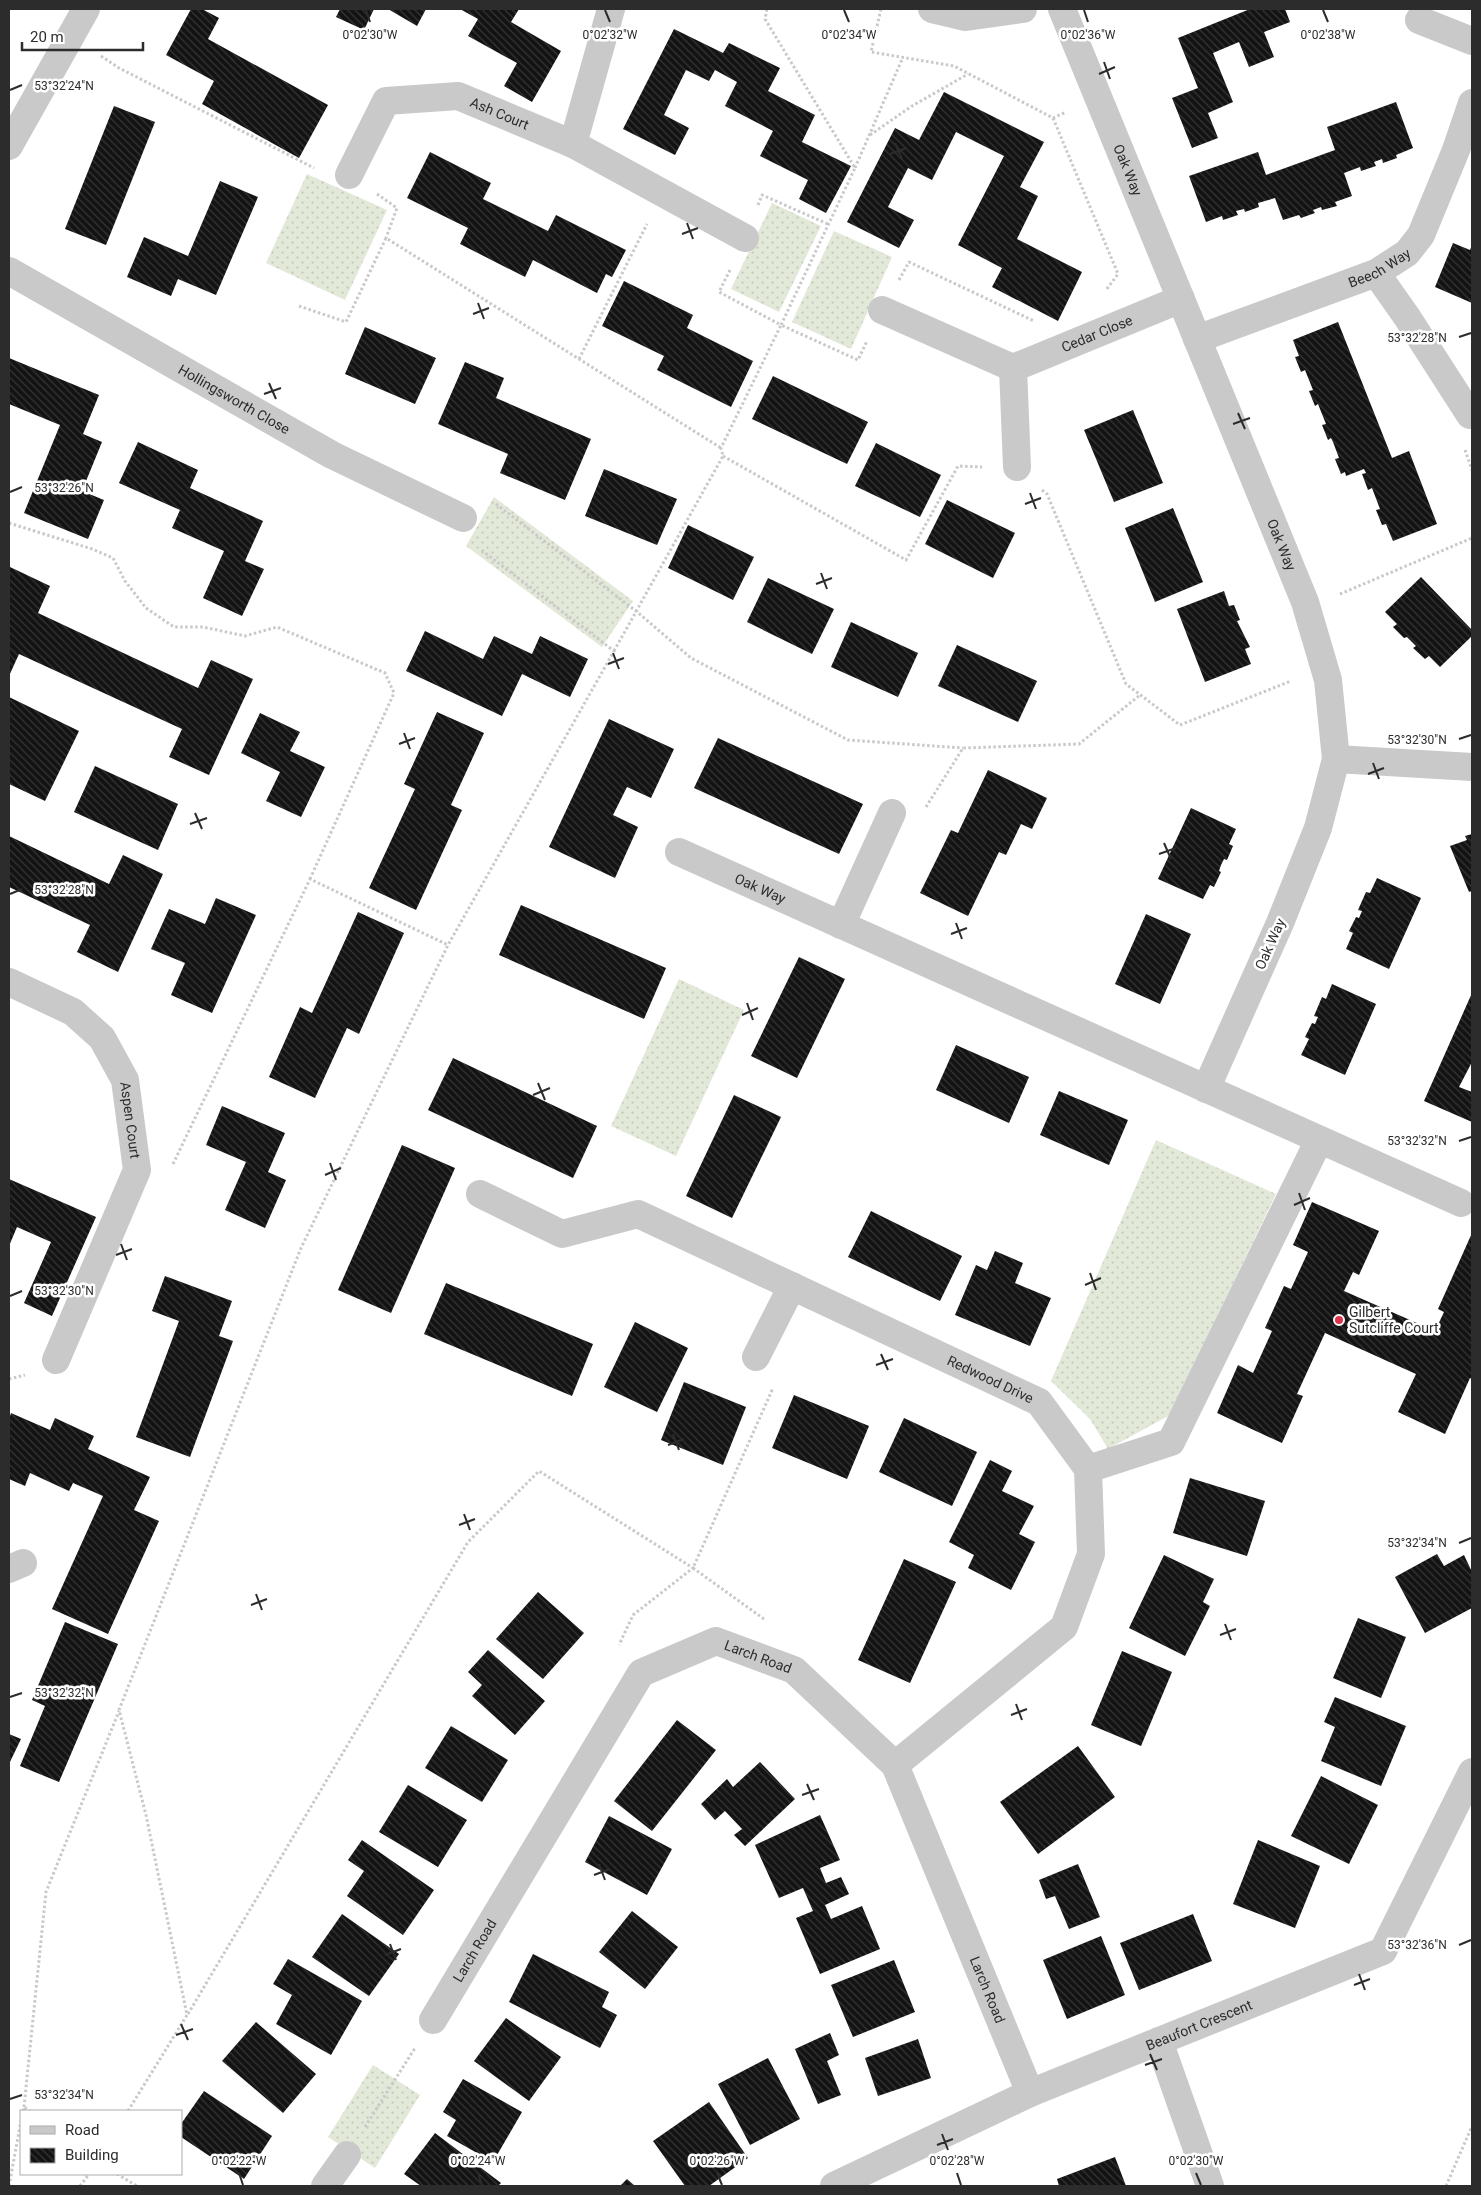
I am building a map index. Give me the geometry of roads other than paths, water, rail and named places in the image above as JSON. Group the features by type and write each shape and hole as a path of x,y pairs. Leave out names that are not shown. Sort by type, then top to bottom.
{"street":[{"path":"9,146 86,9"},
{"path":"573,144 611,9"},
{"path":"932,9 966,17 1023,9"},
{"name":"Oak Way","path":"1062,9 1307,608 1325,668 1336,758 1318,828 1280,923 1206,1089"},
{"path":"1418,20 1472,41"},
{"name":"Ash Court","path":"349,175 386,101 458,96 573,144 745,238"},
{"name":"Beech Way","path":"1197,339 1376,273 1407,253 1421,235 1464,154 1472,103"},
{"name":"Hollingsworth Close","path":"9,271 332,455 463,518"},
{"path":"1376,273 1407,317 1470,416"},
{"name":"Cedar Close","path":"1014,368 1181,299"},
{"path":"882,310 1014,368 1017,467"},
{"path":"1336,758 1472,768"},
{"path":"841,925 892,812"},
{"name":"Oak Way","path":"679,852 1460,1203"},
{"name":"Aspen Court","path":"9,982 73,1012 102,1038 125,1080 137,1170 56,1360"},
{"path":"895,1765 1064,1628 1091,1554 1088,1470 1171,1442 1319,1140"},
{"name":"Redwood Drive","path":"480,1194 562,1234 638,1214 1039,1402 1088,1470"},
{"path":"756,1357 792,1286"},
{"name":"Larch Road","path":"433,2020 640,1673 716,1641 794,1670 895,1765 1030,2093"},
{"name":"Beaufort Crescent","path":"834,2186 1030,2093 1383,1952 1472,1772"},
{"path":"1158,2041 1210,2186"},
{"path":"325,2186 347,2154"}],"place":[{"name":"Gilbert Sutcliffe Court","path":"1339,1320"}]}
